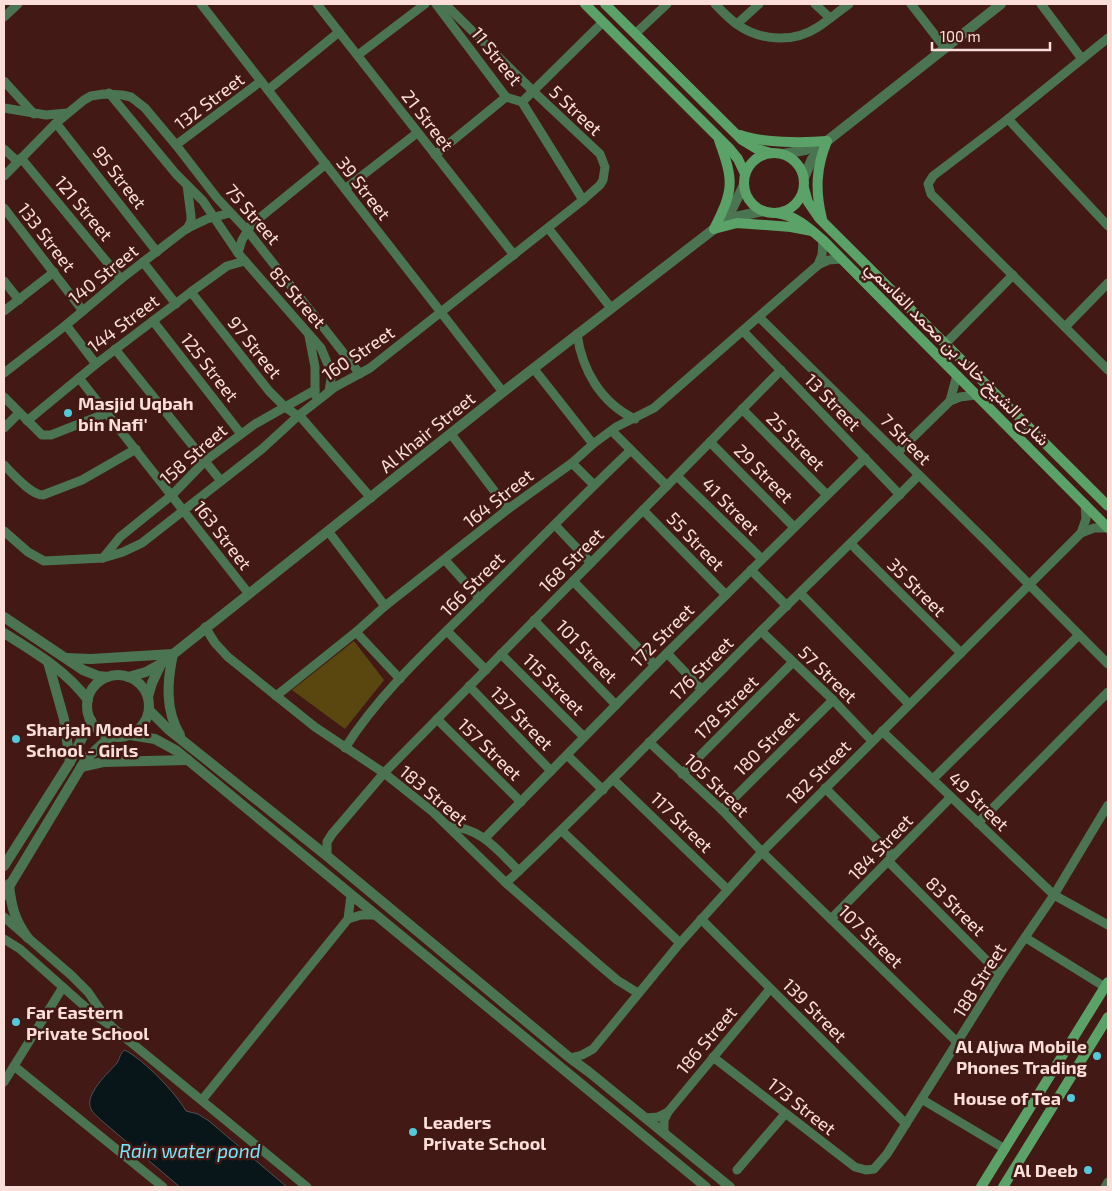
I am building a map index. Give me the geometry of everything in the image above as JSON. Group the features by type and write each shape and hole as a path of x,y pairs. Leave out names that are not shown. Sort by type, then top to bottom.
{"main road":[{"path":"585,4 719,138 738,159 745,174"},
{"path":"605,4 733,132 751,147 771,153 783,154 795,161 802,171 804,183 796,204 786,211 776,213 763,211 749,200 744,185 748,166 756,158 771,153"},
{"path":"733,132 755,139 807,142 827,140 819,162 816,182 823,222"},
{"path":"714,229 727,202 731,183 728,164 719,138"},
{"name":"شارع الشيخ خالد بن محمد القاسمي","path":"804,183 812,209 823,222 1108,506"},
{"name":"شارع الشيخ خالد بن محمد القاسمي","path":"776,213 794,217 823,240 1108,528"},
{"path":"714,229 730,224 745,223 791,227 814,232"},
{"path":"981,1187 1107,984"},
{"path":"1003,1187 1108,1016"}],"street":[{"path":"4,17 18,4"},
{"name":"39 Street","path":"201,4 503,392"},
{"name":"21 Street","path":"317,4 514,255"},
{"path":"358,55 425,4"},
{"name":"11 Street","path":"436,4 506,97 522,102 583,200"},
{"name":"5 Street","path":"445,4 600,154"},
{"path":"635,34 667,4"},
{"path":"715,4 737,24 756,34 766,37 788,38 808,32 849,4"},
{"path":"737,24 759,4"},
{"path":"815,4 830,18"},
{"path":"911,4 945,48"},
{"path":"804,183 812,159 827,140 1000,4"},
{"path":"1041,4 1082,59"},
{"path":"522,102 604,22"},
{"path":"268,90 339,32"},
{"path":"1108,38 1008,119 933,176 928,184 931,194 1108,370"},
{"path":"4,81 34,114"},
{"name":"132 Street","path":"176,146 261,82"},
{"path":"4,176 67,113 91,96 109,93"},
{"name":"75 Street","path":"109,93 122,95 139,102 216,198 247,230 360,374"},
{"name":"85 Street","path":"109,93 176,174 203,201 238,253 320,348 329,367 331,379 329,391"},
{"path":"435,155 506,97"},
{"path":"4,108 46,115 67,113"},
{"path":"1008,119 1108,226"},
{"name":"95 Street","path":"56,123 157,252"},
{"path":"345,189 417,133"},
{"path":"783,154 804,150 827,140"},
{"name":"121 Street","path":"4,149 19,160 121,279"},
{"name":"160 Street","path":"4,531 36,558 44,561 103,558 138,546 270,442 329,391 340,383 370,368 600,186 605,167 600,154"},
{"path":"238,253 247,230 254,221 326,164"},
{"path":"186,229 191,221 187,185"},
{"name":"Al Khair Street","path":"714,229 732,209 744,185"},
{"name":"133 Street","path":"4,208 83,311"},
{"name":"Al Khair Street","path":"128,677 146,672 162,663 503,392 714,229 735,217 763,211"},
{"name":"140 Street","path":"4,373 186,229 214,217 230,213"},
{"path":"548,228 610,308"},
{"path":"818,265 822,255 823,240"},
{"path":"818,265 830,260 842,259"},
{"name":"144 Street","path":"27,421 115,349 191,292 227,266 245,261"},
{"path":"143,262 176,304"},
{"name":"164 Street","path":"276,696 356,632 385,606 593,444 612,431 654,408 818,265"},
{"path":"4,311 54,272"},
{"path":"946,344 1013,275"},
{"path":"4,282 19,300"},
{"path":"1065,327 1108,283"},
{"name":"97 Street","path":"191,292 269,391 285,407 299,416 370,498"},
{"name":"7 Street","path":"759,317 1108,664"},
{"name":"125 Street","path":"153,321 241,434"},
{"path":"66,325 96,364"},
{"name":"13 Street","path":"743,332 900,495"},
{"path":"308,333 314,356 316,390 314,403"},
{"path":"577,334 583,361 596,386 613,405 635,419"},
{"path":"320,348 332,340"},
{"path":"115,349 221,481"},
{"path":"534,369 593,444"},
{"name":"168 Street","path":"332,834 384,773 781,370"},
{"path":"950,401 957,375"},
{"name":"163 Street","path":"79,378 249,594"},
{"name":"158 Street","path":"103,558 120,537 172,495 205,461 241,434 316,390"},
{"path":"897,453 950,401 960,396 976,395"},
{"path":"4,397 38,432 47,435 107,413"},
{"name":"25 Street","path":"742,410 827,495"},
{"path":"4,428 19,413"},
{"path":"612,431 667,486"},
{"path":"452,434 508,509"},
{"name":"29 Street","path":"710,442 794,527"},
{"path":"4,465 32,491 43,495 82,480 136,450"},
{"name":"166 Street","path":"345,748 365,718 400,679 631,450"},
{"name":"172 Street","path":"485,838 726,594 865,458"},
{"path":"572,462 594,485"},
{"name":"176 Street","path":"506,883 562,831 649,742 919,475"},
{"name":"41 Street","path":"677,476 762,559"},
{"path":"1081,533 1086,519 1085,504"},
{"name":"55 Street","path":"643,510 726,594"},
{"path":"555,525 591,563"},
{"path":"1081,533 1094,528 1108,528"},
{"path":"328,532 385,606"},
{"name":"182 Street","path":"570,1058 582,1055 593,1049 727,889 825,788 1081,533"},
{"name":"35 Street","path":"851,544 961,653"},
{"path":"444,560 480,599"},
{"path":"751,570 787,606"},
{"path":"573,581 656,665"},
{"path":"800,593 909,704"},
{"path":"4,617 91,674 108,677 122,675 141,685 148,698 149,710 144,722 130,735"},
{"name":"101 Street","path":"534,620 616,705"},
{"name":"183 Street","path":"205,627 221,650 276,696 345,748 384,773 448,826 506,883 607,972 638,993"},
{"path":"447,631 486,670"},
{"name":"57 Street","path":"761,631 833,700 872,741"},
{"path":"356,632 400,679"},
{"path":"4,633 69,678 88,700"},
{"path":"933,780 1079,635"},
{"path":"667,653 702,690"},
{"path":"66,658 91,659 173,654 169,677 169,705 173,722 183,740"},
{"name":"115 Street","path":"501,654 584,738"},
{"path":"48,662 64,718 70,762"},
{"name":"178 Street","path":"682,774 793,662"},
{"name":"Al Khair Street","path":"148,698 152,683 162,663"},
{"path":"108,677 95,686 88,700 91,720 99,730 117,737 130,735 147,736 163,742 188,760 703,1186"},
{"name":"137 Street","path":"469,686 551,771"},
{"path":"978,823 1108,692"},
{"name":"180 Street","path":"722,810 833,700"},
{"path":"149,710 161,723 327,856 570,1058 730,1187"},
{"name":"157 Street","path":"437,719 521,802"},
{"path":"4,866 70,762 91,720"},
{"name":"49 Street","path":"882,731 1054,895 1108,925"},
{"path":"4,895 81,767 93,752 111,736"},
{"name":"105 Street","path":"649,742 722,810 762,852"},
{"path":"567,755 603,790"},
{"path":"81,767 103,762 188,760"},
{"name":"117 Street","path":"613,779 727,889"},
{"name":"83 Street","path":"825,788 1000,974"},
{"name":"184 Street","path":"831,919 951,797"},
{"name":"188 Street","path":"874,1169 883,1159 923,1100 1000,974 1054,895 1108,805"},
{"path":"448,826 470,830 485,838 519,871"},
{"path":"562,831 680,943"},
{"path":"308,842 321,840 332,834"},
{"path":"327,856 328,842 332,834"},
{"name":"107 Street","path":"762,852 958,1043"},
{"path":"9,884 10,900 14,914 28,938"},
{"path":"202,1100 348,919 352,895"},
{"path":"348,919 361,915 375,914"},
{"path":"4,917 88,992 111,1026"},
{"name":"139 Street","path":"701,919 906,1124"},
{"path":"4,938 91,1012 111,1026 307,1187"},
{"path":"1026,938 1107,984"},
{"path":"4,1082 63,987"},
{"name":"186 Street","path":"664,1133 664,1120 668,1112 770,989"},
{"name":"182 Street","path":"589,1072 593,1049"},
{"name":"173 Street","path":"713,1057 855,1167 866,1170 874,1169"},
{"path":"14,1066 162,1187"},
{"path":"923,1100 1005,1149"},
{"path":"646,1118 658,1117 668,1112"},
{"path":"737,1170 785,1114"},
{"path":"1105,1187 1108,1182"}],"shaded area":[{"path":"354,641 384,680 345,729 292,690"}],"water":[{"name":"Rain water pond","path":"125,1050 159,1078 175,1095 186,1111 198,1114 209,1121 287,1187 180,1187 102,1121 90,1106 95,1089 117,1063"}],"place":[{"name":"Masjid Uqbah bin Nafi'","path":"68,413"},
{"name":"Sharjah Model School - Girls","path":"16,739"},
{"name":"Far Eastern Private School","path":"16,1022"},
{"name":"Al Aljwa Mobile Phones Trading","path":"1097,1056"},
{"name":"House of Tea","path":"1071,1098"},
{"name":"Leaders Private School","path":"413,1132"},
{"name":"Al Deeb","path":"1088,1170"}]}
